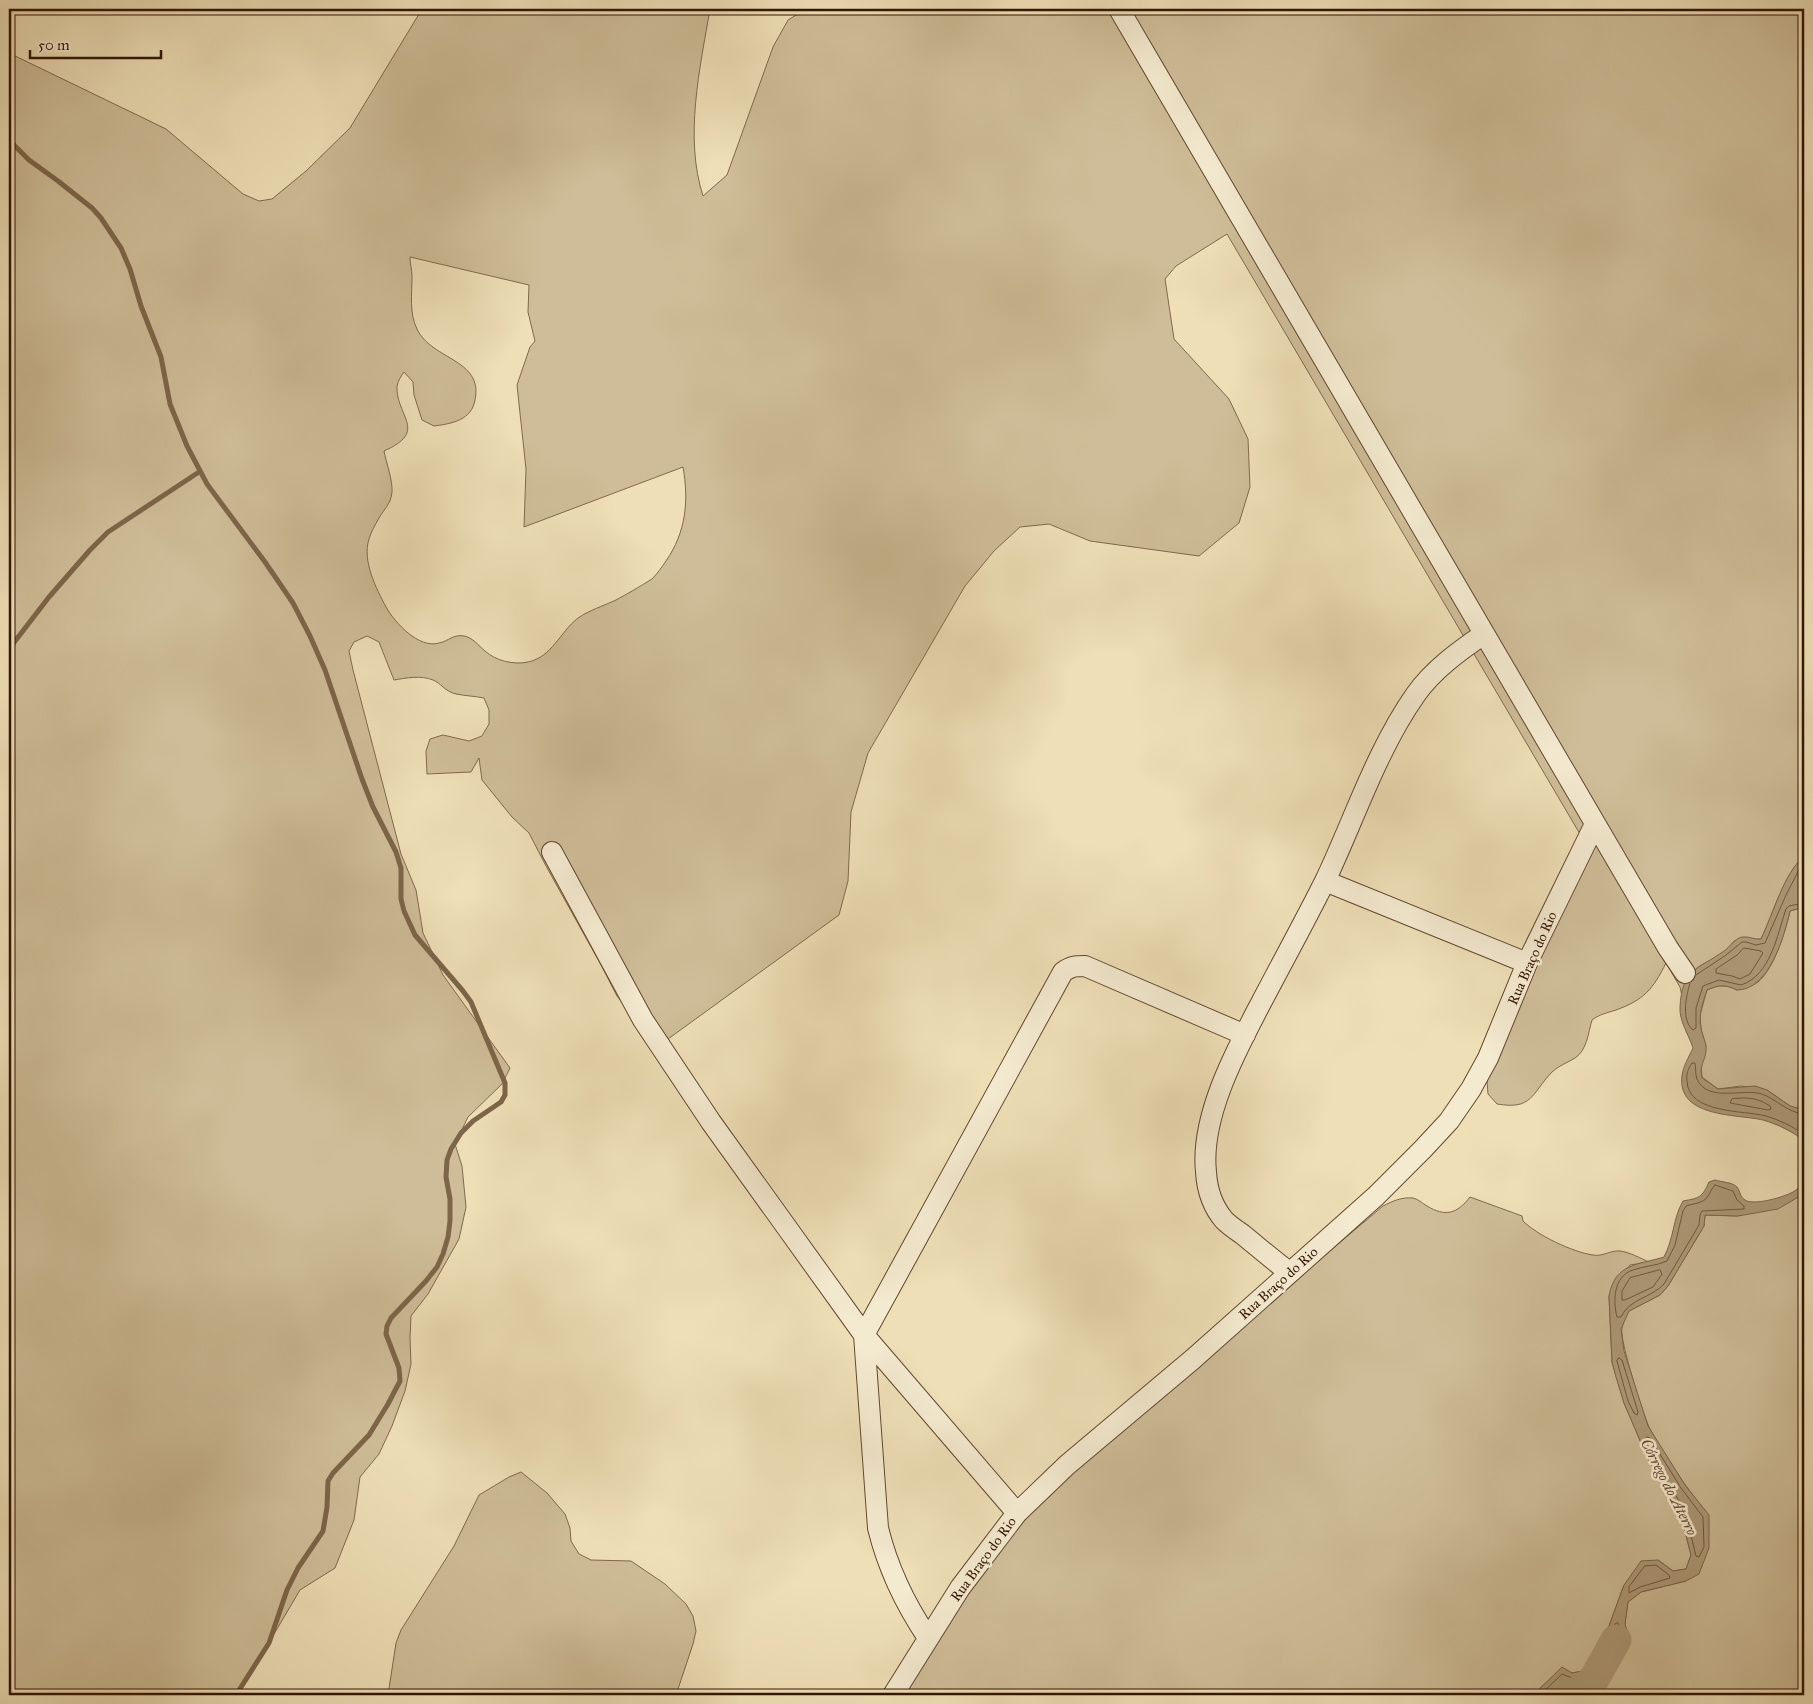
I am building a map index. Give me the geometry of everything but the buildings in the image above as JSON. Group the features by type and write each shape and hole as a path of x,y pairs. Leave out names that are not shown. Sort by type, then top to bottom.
{"street":[{"path":"1119,9 1668,948 1685,973"},
{"path":"1289,1272 1224,1220 1216,1208 1209,1190 1205,1170 1206,1144 1211,1120 1223,1083 1245,1035 1325,881 1378,761 1417,693 1436,672 1460,651 1484,634"},
{"name":"Rua Braço do Rio","path":"893,1695 960,1588 1016,1513 1066,1464 1193,1359 1376,1196 1449,1121 1471,1089 1488,1058 1527,963 1596,824"},
{"path":"552,852 643,1020 711,1122 864,1335 1016,1513"},
{"path":"1325,881 1527,963"},
{"path":"928,1638 899,1591 883,1552 878,1528 864,1335 1063,972 1076,966 1085,966 1245,1035"}],"shaded area":[{"path":"422,9 710,9 698,79 694,126 697,173 703,196 727,175 773,47 788,20 806,9 1804,9 1804,857 1797,864 1785,883 1761,939 1734,941 1720,955 1696,968 1685,984 1682,996 1680,987 1666,963 1652,987 1641,998 1592,1020 1586,1041 1579,1055 1552,1072 1525,1102 1518,1105 1497,1104 1488,1094 1487,1081 1514,996 1587,846 1227,234 1176,266 1165,279 1174,339 1229,399 1248,439 1250,487 1239,523 1199,556 1090,541 1049,524 1020,527 994,551 965,586 868,753 851,812 848,881 839,915 657,1047 617,996 529,833 512,817 482,780 479,758 471,772 427,774 426,751 430,739 443,735 469,741 482,736 489,724 489,710 484,698 452,693 436,681 428,678 414,677 394,680 379,642 367,636 354,642 349,651 353,670 401,854 416,890 423,933 443,975 510,1068 502,1084 468,1117 455,1144 462,1166 466,1207 459,1239 428,1294 411,1316 411,1364 405,1391 379,1454 360,1477 354,1520 335,1568 300,1590 238,1695 9,1695 9,53 166,129 243,194 259,201 272,199 306,171 350,128","holes":["410,257 529,285 528,312 535,341 530,347 517,385 526,469 524,527 683,467 686,504 678,539 666,561 652,579 616,600 578,618 550,650 543,655 528,662 517,663 494,657 467,637 457,636 431,644 408,633 395,620 378,591 371,574 367,547 372,531 389,503 392,492 384,451 397,444 405,437 408,430 398,397 397,386 404,372 413,382 414,395 422,420 434,426 458,421 468,414 474,404 476,389 473,378 466,369 424,340 414,323"]},
{"path":"1804,907 1804,1110 1790,1106 1767,1090 1741,1086 1718,1089 1702,1077 1701,1065 1706,1046 1701,1029 1700,1015 1707,990 1722,986 1737,990 1751,986 1764,976 1778,949 1790,911"},
{"path":"1804,1191 1804,1695 1573,1695 1579,1693 1625,1624 1628,1602 1641,1592 1686,1581 1708,1515 1677,1473 1649,1427 1624,1346 1622,1328 1625,1319 1629,1311 1660,1295 1668,1286 1704,1226 1705,1215 1738,1216 1800,1196"},
{"path":"1470,1197 1522,1216 1523,1221 1537,1232 1575,1250 1596,1255 1620,1251 1649,1262 1630,1265 1609,1296 1612,1362 1624,1403 1648,1459 1680,1512 1691,1555 1686,1569 1673,1571 1658,1560 1624,1585 1598,1656 1588,1670 1572,1673 1562,1668 1533,1695 884,1695 1037,1482 1234,1332 1383,1206 1401,1199 1413,1198 1439,1212 1450,1212 1460,1207"},
{"path":"521,1472 547,1493 565,1514 570,1528 571,1541 579,1554 591,1560 631,1561 665,1584 686,1604 693,1616 696,1631 676,1695 388,1695 396,1643 401,1630 454,1546 479,1495"}],"water":[{"path":"1804,857 1804,907 1790,911 1779,947 1766,972 1748,988 1737,990 1722,986 1707,990 1701,1009 1700,1023 1706,1048 1701,1070 1702,1078 1718,1089 1755,1086 1767,1090 1790,1106 1804,1110 1804,1141 1790,1131 1763,1120 1711,1112 1689,1100 1683,1090 1682,1076 1693,1048 1683,1023 1680,1007 1684,985 1693,972 1724,951 1739,938 1761,939 1785,883 1797,863"},
{"path":"1715,1180 1735,1185 1743,1199 1749,1202 1769,1200 1783,1196 1796,1190 1804,1181 1804,1191 1800,1196 1778,1209 1738,1216 1705,1215 1704,1226 1668,1286 1660,1295 1629,1311 1621,1329 1624,1351 1648,1426 1685,1485 1709,1515 1709,1548 1699,1574 1686,1581 1641,1592 1628,1602 1625,1624 1630,1640 1612,1663 1579,1693 1573,1695 1533,1695 1562,1667 1572,1673 1588,1670 1598,1656 1624,1585 1641,1561 1658,1560 1673,1571 1686,1569 1691,1555 1680,1512 1648,1459 1624,1403 1612,1362 1609,1296 1616,1277 1622,1271 1637,1264 1664,1257 1670,1243 1677,1214 1683,1201 1699,1196 1709,1182"}],"waterway":[{"path":"9,140 29,160 92,208 121,248 161,357 170,404 187,446 207,484 293,603 310,636 325,670 373,807 396,852 401,868 401,899 404,911 415,935 471,1002 505,1083 505,1095 501,1102 473,1121 461,1133 451,1149 447,1160 446,1177 450,1199 450,1221 443,1254 437,1267 391,1318 387,1326 386,1334 399,1368 400,1381 369,1435 333,1473 328,1481 327,1507 323,1531 298,1568 287,1590 269,1643 236,1695"},
{"path":"9,649 49,597 108,532 199,472"},
{"name":"Córrego do Aterro","path":"1573,1695 1593,1681 1616,1640"}]}
